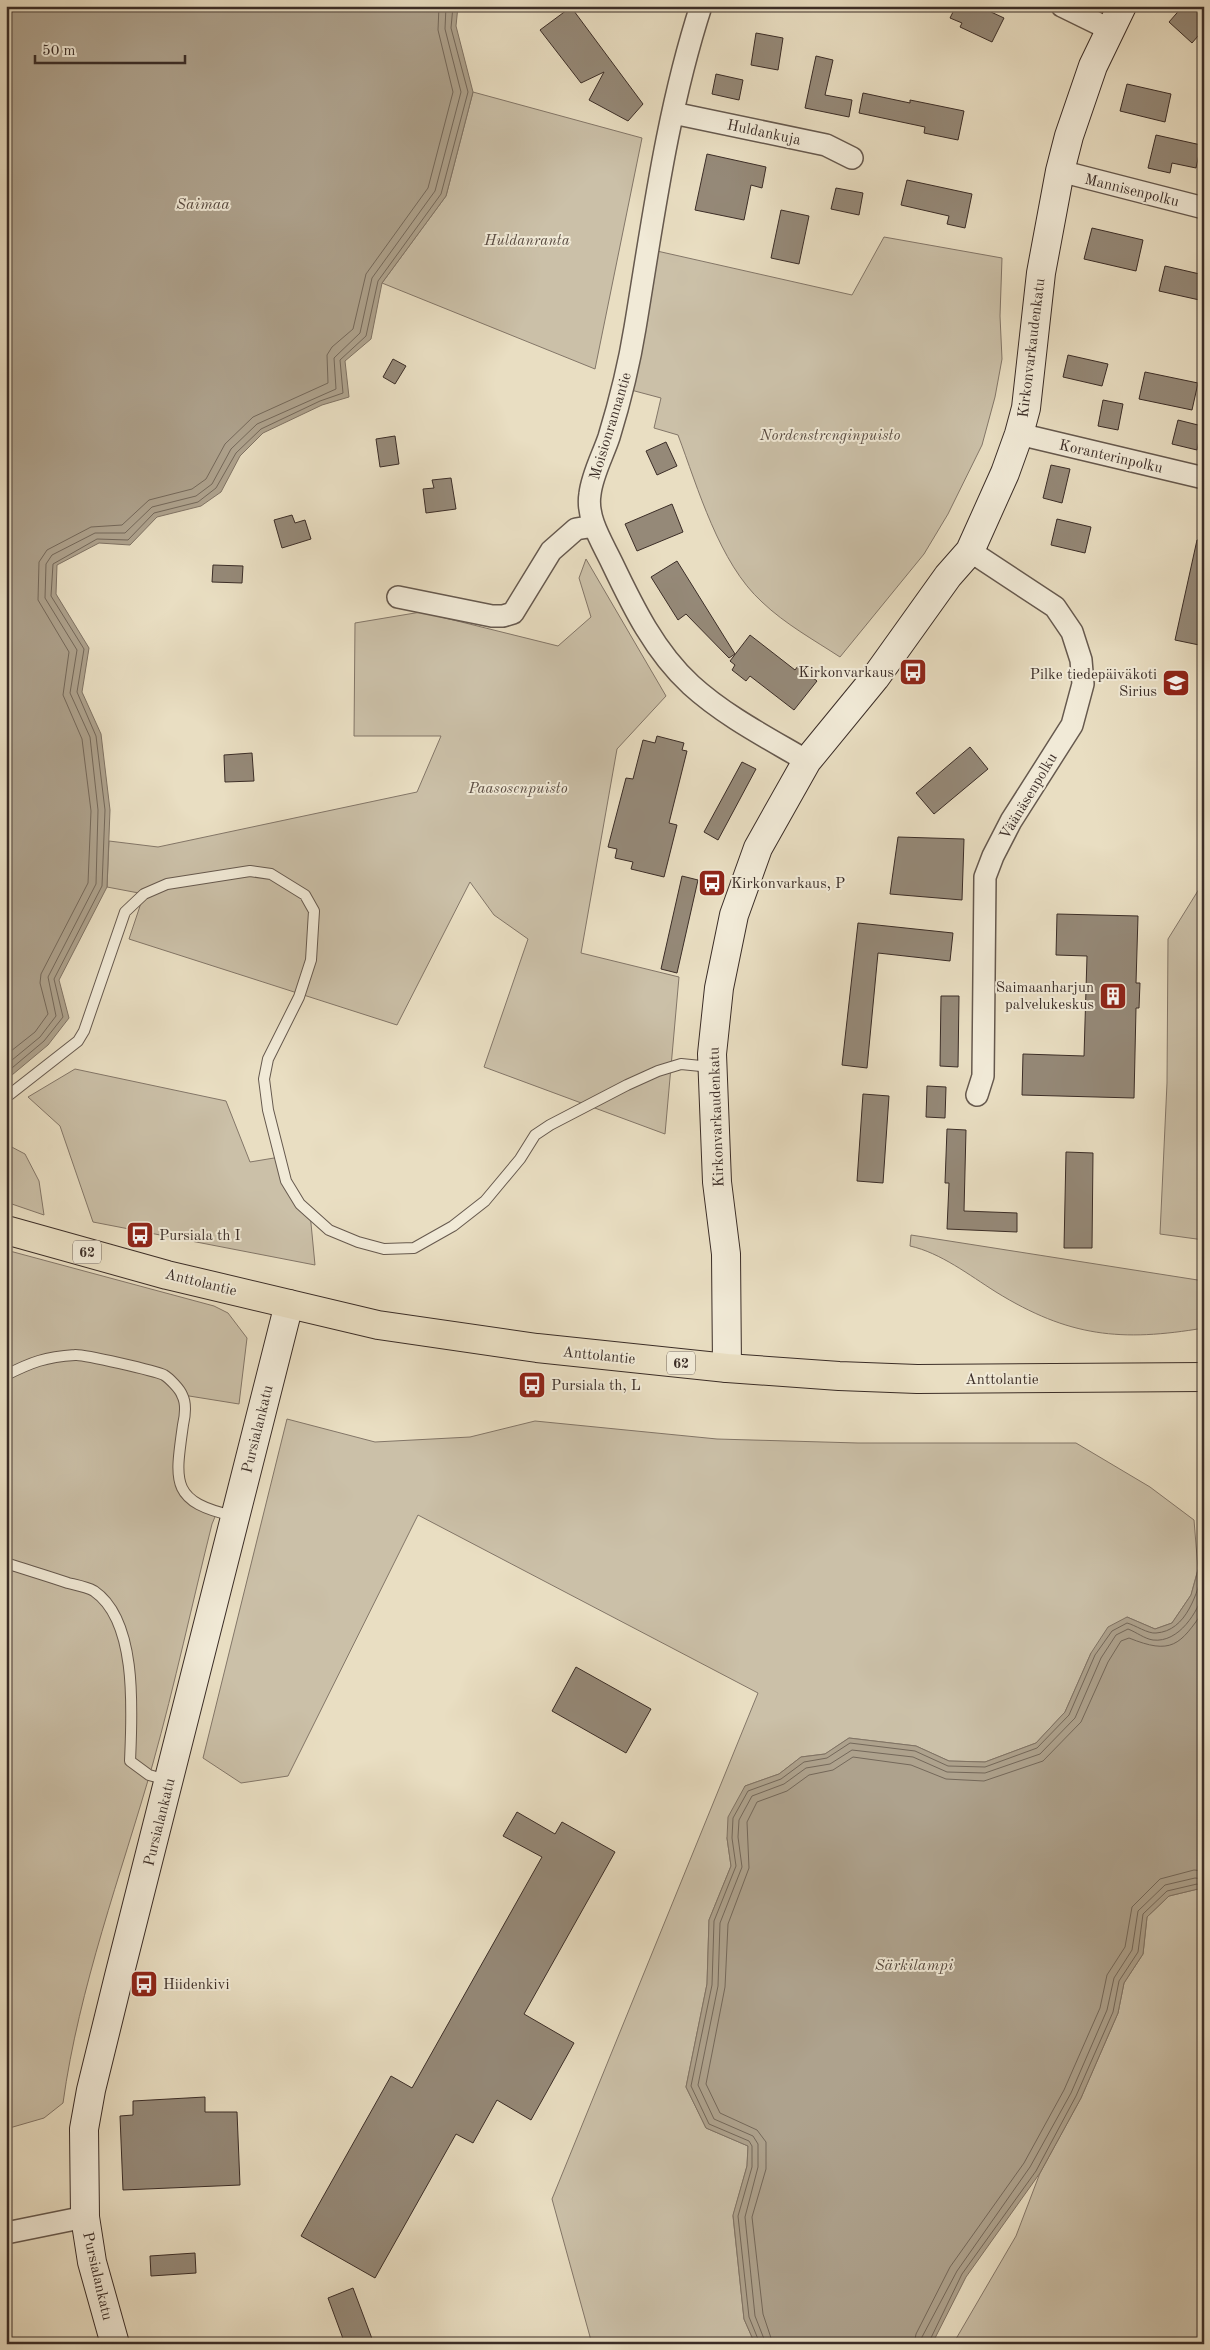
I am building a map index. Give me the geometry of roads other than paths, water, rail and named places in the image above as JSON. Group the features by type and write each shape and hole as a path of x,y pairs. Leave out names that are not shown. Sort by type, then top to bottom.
{"main road":[{"name":"Anttolantie","path":"6,1230 167,1275 378,1325 537,1348 727,1368 917,1379 1204,1377"}],"street":[{"name":"Moisionrannantie","path":"701,6 672,114 629,360 615,418 589,495 594,526 644,626 672,664 691,685 720,707 807,761"},
{"path":"1062,6 1116,18"},
{"name":"Kirkonvarkaudenkatu","path":"727,1368 726,1254 717,1182 712,1067 714,1022 724,959 743,886 758,848 807,761 875,678 948,576 970,551 1005,473 1026,408 1048,230 1060,171 1079,104 1116,18"},
{"name":"Huldankuja","path":"672,114 826,145 852,158"},
{"name":"Mannisenpolku","path":"1060,171 1204,208"},
{"name":"Koranterinpolku","path":"1019,434 1204,478"},
{"path":"398,597 492,616 503,616 513,613 551,551 576,529 594,526"},
{"name":"Väänäsenpolku","path":"970,551 1055,607 1072,632 1081,660 1083,684 1072,725 1011,821 993,856 985,877 983,1076 977,1096"},
{"name":"Pursialankatu","path":"115,2344 92,2262 84,2217 84,2129 91,2090 289,1304"},
{"path":"6,2233 84,2217"}],"lane":[{"path":"9,1095 78,1041 84,1031 126,912 144,894 167,884 250,871 271,874 292,886 305,895 314,911 311,960 299,997 268,1059 264,1079 268,1110 286,1181 300,1204 328,1230 358,1242 384,1249 414,1248 453,1226 485,1201 509,1174 535,1135 550,1125 658,1071 681,1064 712,1067"},
{"path":"6,1375 37,1360 78,1354 165,1376 182,1395 185,1410 177,1469 183,1492 198,1504 235,1516"},
{"path":"6,1563 93,1590 118,1618 125,1649 131,1695 130,1761 149,1775 169,1781"}],"water":[{"name":"Saimaa","path":"6,6 458,6 456,26 473,92 446,196 382,283 371,339 345,361 349,397 322,405 263,433 240,456 221,492 201,506 157,517 130,545 99,543 57,565 56,594 89,648 82,692 101,734 110,810 107,887 59,980 69,1018 48,1045 6,1080"},
{"name":"Särkilampi","path":"1204,1549 1204,1894 1198,1889 1169,1896 1147,1917 1143,1954 1124,1983 1118,2013 1081,2098 1040,2173 966,2277 932,2344 755,2344 744,2319 733,2215 747,2166 748,2146 706,2128 686,2087 707,1984 709,1920 731,1866 727,1838 728,1817 745,1786 779,1774 801,1757 825,1754 849,1738 916,1746 949,1761 985,1762 1036,1743 1065,1712 1091,1653 1108,1627 1127,1617 1155,1629 1172,1623 1191,1595"}],"place":[{"name":"Kirkonvarkaus","path":"913,672"},
{"name":"Pilke tiedepäiväkoti Sirius","path":"1176,683"},
{"name":"Kirkonvarkaus, P","path":"712,883"},
{"name":"Saimaanharjun palvelukeskus","path":"1113,996"},
{"name":"Pursiala th I","path":"140,1235"},
{"name":"Pursiala th, L","path":"532,1385"},
{"name":"Hiidenkivi","path":"144,1984"}],"park label":[{"name":"Huldanranta","path":"527,240"},
{"name":"Nordenstrenginpuisto","path":"830,435"},
{"name":"Paasosenpuisto","path":"518,788"}]}
